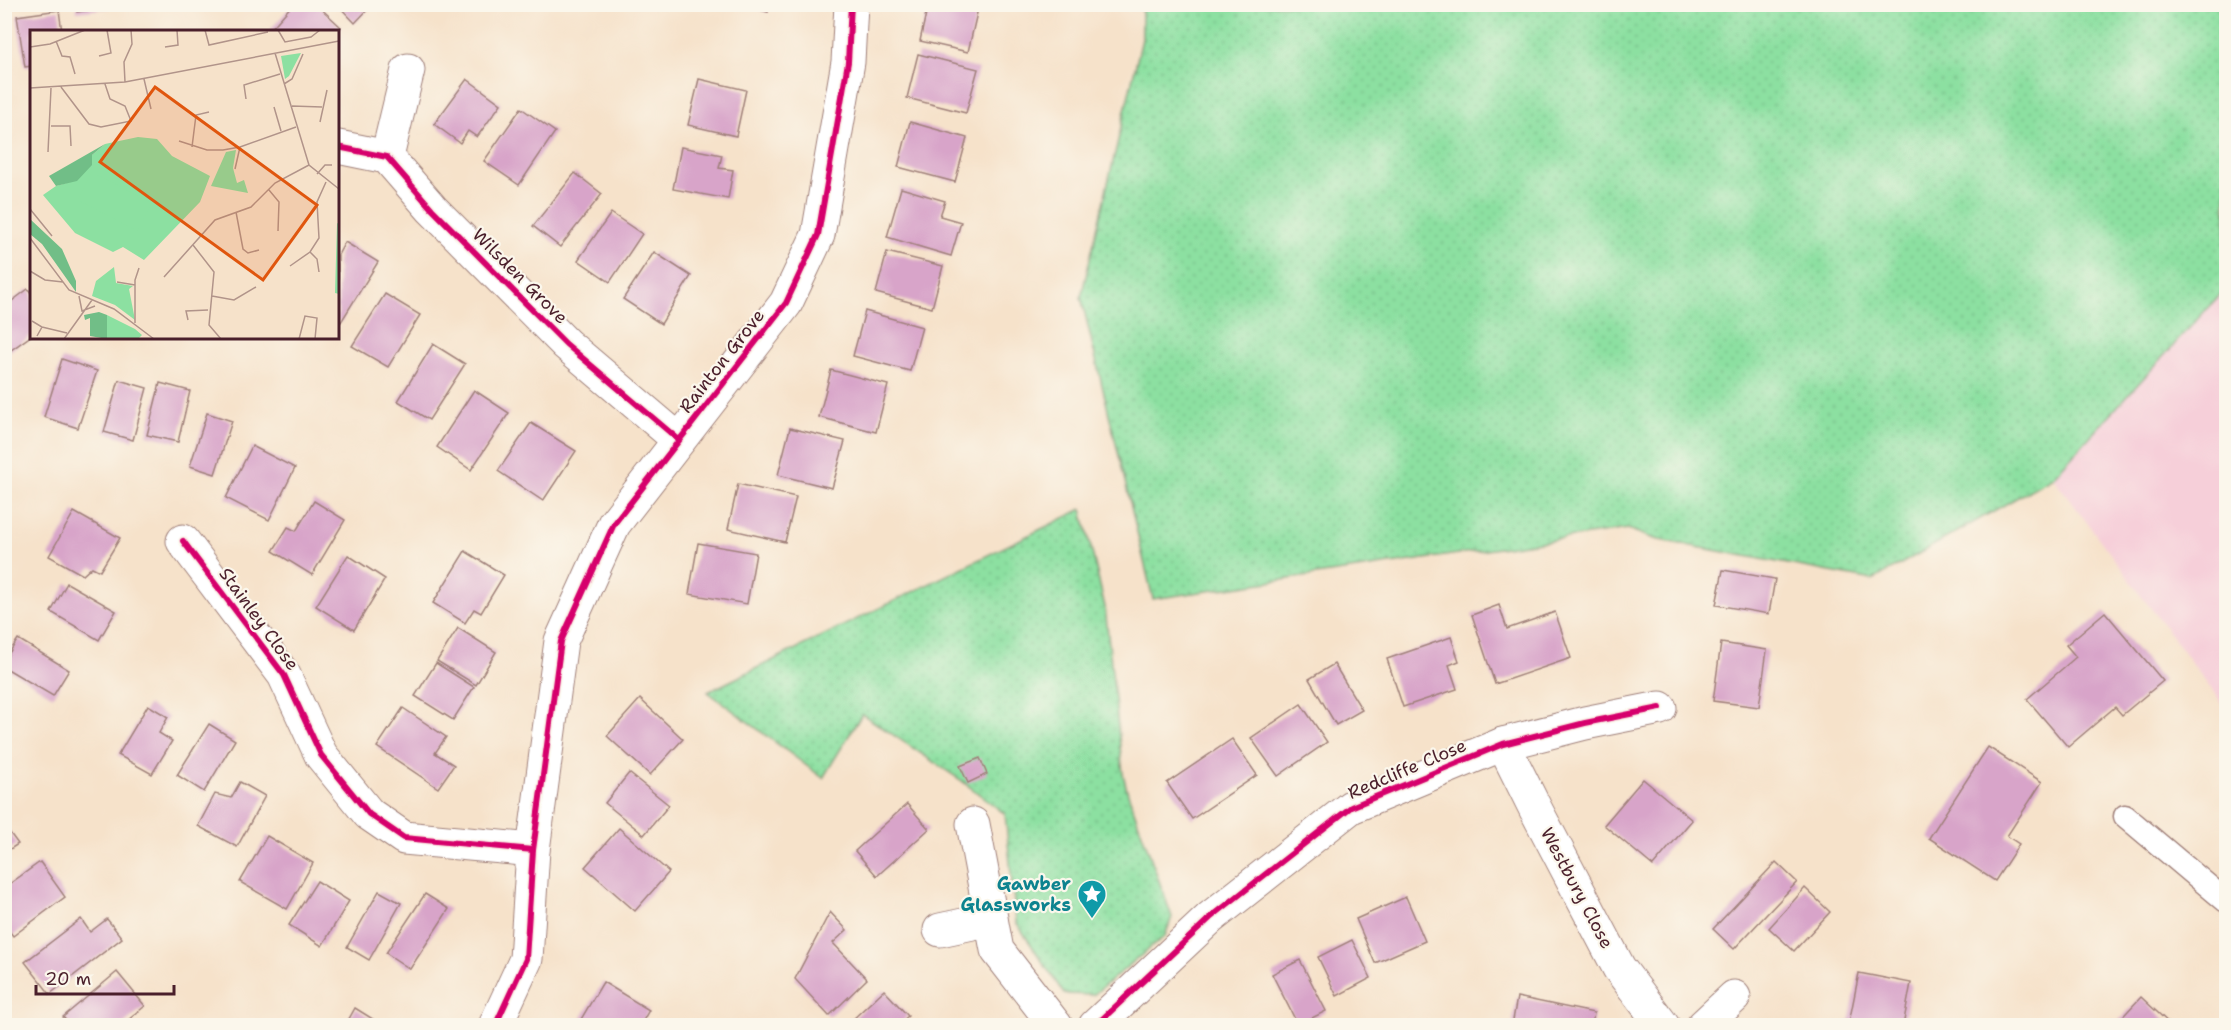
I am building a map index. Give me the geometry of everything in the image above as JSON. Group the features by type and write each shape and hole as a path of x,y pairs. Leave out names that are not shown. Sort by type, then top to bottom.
{"street":[{"name":"Rainton Grove","path":"495,1026 526,959 533,850 561,641 614,524 786,303 818,235 848,62 851,4"},
{"path":"339,147 387,157 408,70"},
{"name":"Wilsden Grove","path":"387,157 432,209 566,344 679,440"},
{"name":"Stainley Close","path":"183,541 284,675 321,755 369,814 404,838 533,850"},
{"name":"Redcliffe Close","path":"1095,1026 1210,918 1351,807 1503,744 1585,723 1660,708"},
{"name":"Westbury Close","path":"1503,744 1619,968 1663,1026"},
{"path":"973,824 997,950 1056,1026"},
{"path":"940,930 991,919"},
{"path":"1703,1026 1734,997"}],"lane":[{"path":"2125,816 2226,901"}],"shaded area":[{"path":"2226,288 2226,709 2053,477"}],"green space":[{"path":"1142,5 2226,5 2226,288 2053,477 1873,580 1654,539 1628,529 1153,599 1081,297 1142,39"},
{"path":"1082,509 1105,607 1123,774 1172,917 1165,936 1093,995 1064,994 1016,922 1005,814 962,781 862,714 823,778 708,692"}],"building":[{"path":"76,4 123,4 123,6 77,12"},
{"path":"293,4 316,4 341,27 339,30 270,30"},
{"path":"337,4 373,4 355,23"},
{"path":"737,4 769,4 768,12"},
{"path":"928,4 979,4 968,52 920,41"},
{"path":"59,10 62,30 30,30 30,66 25,67 17,16"},
{"path":"918,54 978,69 966,113 907,98"},
{"path":"467,79 501,104 477,137 468,131 460,143 434,124"},
{"path":"699,79 746,90 736,136 688,125"},
{"path":"521,108 555,132 519,185 484,161"},
{"path":"910,122 967,138 955,182 898,167"},
{"path":"681,147 722,155 719,168 733,170 728,199 673,189"},
{"path":"575,173 602,194 560,247 533,226"},
{"path":"901,188 945,201 940,216 961,222 951,256 887,237"},
{"path":"611,213 642,234 610,282 578,260"},
{"path":"345,242 378,262 341,322 339,321 339,253"},
{"path":"654,252 691,276 661,324 623,299"},
{"path":"887,252 943,266 932,308 876,293"},
{"path":"28,289 30,292 30,336 4,355 4,307"},
{"path":"385,294 420,315 388,367 352,346"},
{"path":"865,311 922,327 910,371 853,356"},
{"path":"433,344 465,364 429,420 398,401"},
{"path":"62,359 97,371 78,428 44,417"},
{"path":"831,370 888,385 876,432 819,417"},
{"path":"119,380 147,388 133,440 104,432"},
{"path":"160,383 190,391 178,442 147,435"},
{"path":"474,390 509,413 471,470 437,447"},
{"path":"207,413 232,421 215,474 190,466"},
{"path":"531,423 576,451 543,501 498,471"},
{"path":"790,428 845,441 832,488 778,475"},
{"path":"252,446 295,468 269,520 226,498"},
{"path":"738,484 796,497 785,542 728,529"},
{"path":"314,501 345,520 312,575 273,551 288,527 296,531"},
{"path":"74,512 120,538 100,571 92,567 83,575 49,556"},
{"path":"698,543 756,553 747,604 689,594"},
{"path":"465,551 504,575 481,613 474,609 465,623 433,603"},
{"path":"348,555 385,579 354,630 316,606"},
{"path":"1723,570 1775,579 1769,614 1716,605"},
{"path":"67,583 116,611 99,640 51,612"},
{"path":"1499,605 1507,629 1555,612 1571,658 1495,684 1472,615"},
{"path":"2105,612 2163,681 2122,715 2115,707 2068,747 2027,699 2076,657 2066,645"},
{"path":"458,628 496,652 476,685 437,661"},
{"path":"1451,637 1459,661 1449,665 1457,689 1403,707 1387,659"},
{"path":"18,639 69,670 53,696 4,667 4,661"},
{"path":"1721,643 1767,650 1759,707 1713,701"},
{"path":"436,663 474,687 453,720 415,696"},
{"path":"1334,664 1362,710 1336,725 1309,679"},
{"path":"640,699 683,739 650,775 607,736"},
{"path":"1301,704 1327,742 1278,776 1251,738"},
{"path":"148,705 168,717 159,733 172,741 152,774 118,755"},
{"path":"403,708 446,737 435,753 454,765 438,788 377,747"},
{"path":"209,724 235,740 204,792 177,775"},
{"path":"1232,739 1257,775 1192,819 1167,783"},
{"path":"1988,747 2042,782 2007,836 2019,844 1995,881 1929,838"},
{"path":"980,758 987,774 968,783 960,766"},
{"path":"629,773 669,805 644,835 605,803"},
{"path":"1643,779 1692,820 1653,866 1604,825"},
{"path":"240,782 265,796 237,847 198,826 215,794 231,798"},
{"path":"907,804 929,829 877,876 855,851"},
{"path":"4,825 18,844 4,853"},
{"path":"619,828 669,872 635,911 585,867"},
{"path":"267,836 313,863 287,909 240,882"},
{"path":"40,862 65,897 13,936 4,924 4,888"},
{"path":"1776,862 1797,882 1734,949 1713,929"},
{"path":"317,881 349,901 322,946 289,925"},
{"path":"1805,888 1830,912 1794,951 1769,928"},
{"path":"379,891 401,903 369,960 347,947"},
{"path":"425,894 449,909 410,969 386,953"},
{"path":"1406,897 1425,941 1375,963 1356,919"},
{"path":"830,912 847,930 833,943 867,979 829,1016 795,979"},
{"path":"81,919 90,932 107,919 122,938 50,994 25,962"},
{"path":"1352,940 1371,978 1337,996 1318,957"},
{"path":"1300,960 1326,1011 1298,1025 1272,974"},
{"path":"117,972 145,1006 121,1026 71,1026 63,1017"},
{"path":"1859,973 1911,983 1903,1026 1861,1026 1849,1023"},
{"path":"603,982 649,1010 640,1026 577,1026"},
{"path":"884,990 908,1016 897,1026 855,1026 851,1021"},
{"path":"1517,997 1594,1013 1592,1026 1512,1026"},
{"path":"2141,997 2172,1026 2114,1026"},
{"path":"355,1008 384,1026 345,1026"}],"cycle path":[{"path":"495,1026 526,959 533,850 561,641 614,524 786,303 818,235 848,62 851,4"},
{"path":"339,147 387,157 432,209 566,344 679,440"},
{"path":"183,541 284,675 321,755 369,814 404,838 533,850"},
{"path":"1095,1026 1210,918 1351,807 1503,744 1585,723 1660,708"}],"place":[{"name":"Gawber Glassworks","path":"1092,920"}]}
